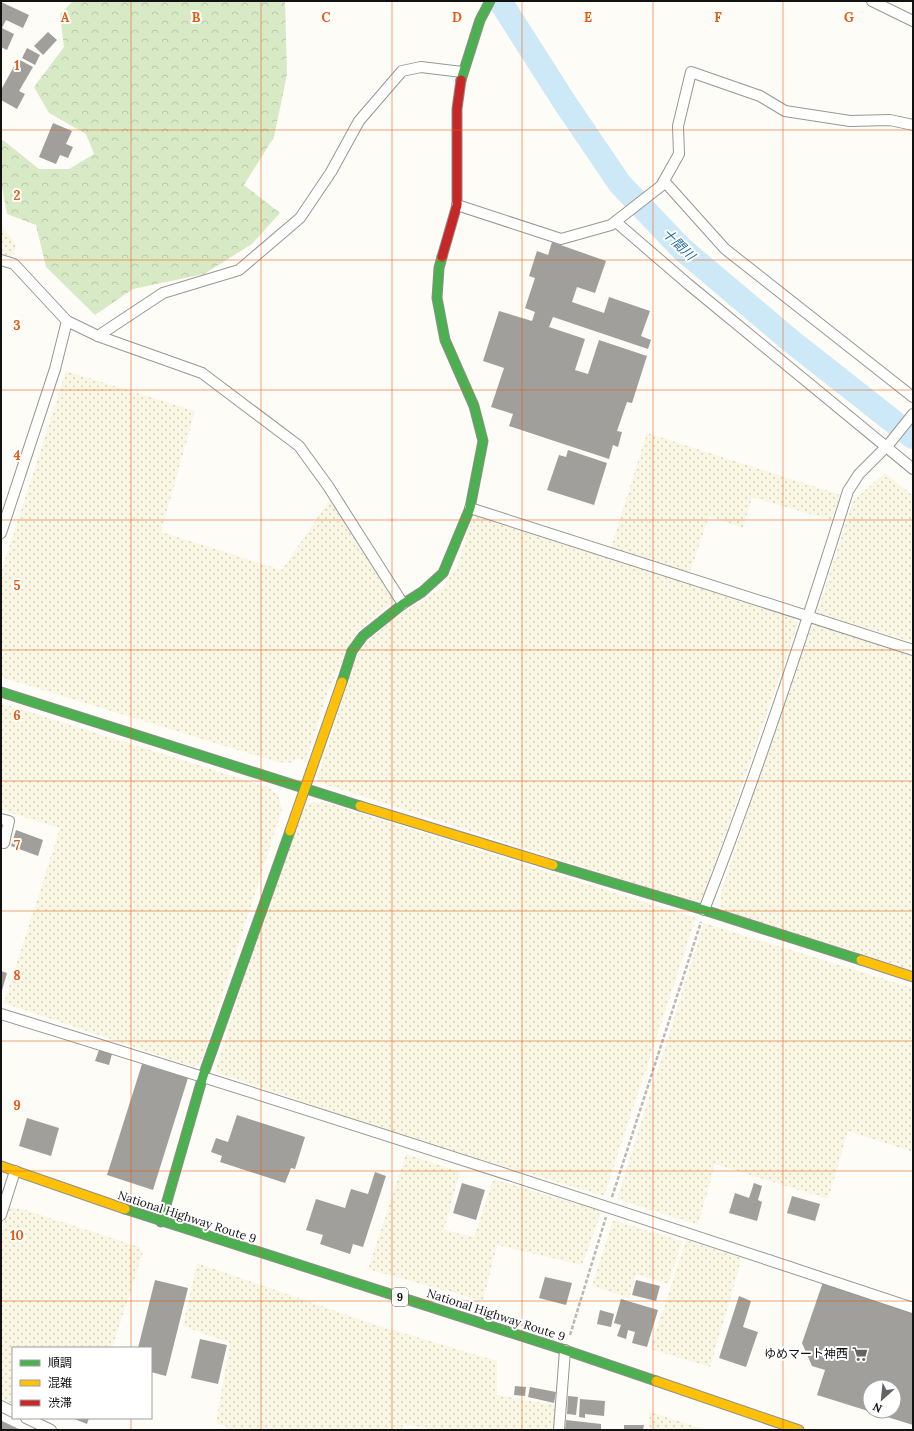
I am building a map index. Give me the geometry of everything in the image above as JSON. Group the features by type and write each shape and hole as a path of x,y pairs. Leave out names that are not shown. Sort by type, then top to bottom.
{"main road":[{"path":"161,1222 203,1076 305,790 352,651 363,636 403,604 422,592 444,573 470,508 482,441 474,406 445,340 437,298 439,268 457,205 457,109 462,72 480,20 490,1"},
{"path":"1,692 305,790 704,910 913,977"},
{"name":"National Highway Route 9","path":"1,1166 161,1222 565,1350 799,1430"}],"street":[{"path":"872,1 913,21"},
{"path":"98,336 163,294 239,270 300,218 331,172 359,121 402,71 421,67 462,72"},
{"path":"457,205 561,239 611,225 662,184 679,154 678,126 691,72 760,96 785,111 850,121 890,120 913,125"},
{"path":"662,184 725,249 913,397"},
{"path":"619,220 694,289 888,445 913,469"},
{"path":"1,260 14,264 67,321 98,336 202,373 299,446 328,486 403,604"},
{"path":"1,533 55,369 67,321"},
{"path":"704,910 736,829 809,616 848,491 859,474 888,445 913,414"},
{"path":"470,508 913,650"},
{"path":"1,818 9,821 4,843"},
{"path":"1,1014 203,1076 609,1207 913,1308"},
{"path":"1,1215 15,1171"},
{"path":"560,1430 565,1350"},
{"path":"1,1406 12,1412"},
{"path":"28,1419 51,1430"}],"path":[{"path":"565,1350 704,910"}],"shaded area":[{"path":"1,225 17,246 12,257 1,254"},
{"path":"66,371 195,411 161,532 282,570 330,499 396,599 355,633 327,694 306,762 297,758 290,763 277,762 1,677 1,573"},
{"path":"647,433 841,495 831,520 752,497 743,528 709,516 691,569 687,572 611,547"},
{"path":"885,473 913,496 913,642 817,613 853,501"},
{"path":"476,515 792,617 798,623 701,905 318,782 318,776 356,658 365,644 393,619 442,588 457,567 472,519"},
{"path":"816,624 913,655 913,972 720,911 721,893 809,625"},
{"path":"1,703 268,787 278,795 282,809 201,1062 194,1067 4,1003 60,828 1,810"},
{"path":"324,802 696,918 604,1196 409,1138 215,1072 295,813 309,803"},
{"path":"704,923 913,988 913,1152 848,1131 828,1199 715,1164 698,1225 617,1199"},
{"path":"406,1154 460,1172 444,1230 474,1237 493,1179 598,1210 601,1214 582,1265 497,1245 483,1301 368,1269"},
{"path":"9,1207 22,1209 139,1247 143,1252 112,1347 12,1347 12,1404 1,1399 1,1234"},
{"path":"613,1220 682,1241 668,1284 636,1274 629,1298 592,1286"},
{"path":"686,1240 742,1258 710,1367 650,1349"},
{"path":"197,1263 376,1325 497,1361 497,1395 555,1405 554,1430 436,1430 403,1424 402,1430 226,1430 226,1426 216,1423 230,1343 183,1326"},
{"path":"650,1412 707,1430 649,1430"}],"green space":[{"path":"73,1 285,1 287,74 274,137 244,185 280,213 252,244 204,274 133,289 95,315 46,267 36,225 7,214 1,182 1,142 3,140 39,169 69,169 94,154 86,134 49,113 34,87 64,47 60,14"}],"building":[{"path":"1,2 29,15 23,28 6,20 2,28 14,34 7,50 1,47"},
{"path":"48,32 57,40 43,55 34,46"},
{"path":"27,48 40,55 35,65 22,58"},
{"path":"18,59 33,67 19,91 25,94 17,109 1,100 1,90"},
{"path":"53,123 72,131 66,144 73,147 68,158 60,155 56,164 39,157"},
{"path":"552,242 606,261 595,293 577,287 572,302 604,313 609,297 650,311 641,336 651,340 648,349 553,317 549,327 585,339 575,370 588,374 599,340 647,356 632,403 627,402 617,431 622,432 618,447 613,445 609,459 509,426 513,414 491,407 504,368 483,361 499,311 532,321 535,312 525,308 535,278 529,276 537,251 548,255"},
{"path":"568,450 607,463 594,505 547,490 559,455 566,457"},
{"path":"16,830 43,840 38,856 11,846"},
{"path":"1,971 7,973 1,994"},
{"path":"99,1050 112,1054 109,1065 95,1061"},
{"path":"142,1064 188,1078 153,1190 107,1175"},
{"path":"237,1115 305,1137 295,1169 291,1168 285,1183 220,1162 222,1156 211,1152 216,1138 228,1142"},
{"path":"27,1118 59,1128 51,1156 19,1146"},
{"path":"375,1172 386,1176 363,1247 353,1244 350,1254 320,1244 323,1235 306,1230 316,1199 345,1208 351,1189 368,1194"},
{"path":"462,1183 485,1190 476,1220 453,1213"},
{"path":"754,1183 762,1186 758,1200 762,1202 757,1221 729,1213 735,1193 749,1198"},
{"path":"792,1196 820,1204 815,1221 787,1213"},
{"path":"545,1277 572,1283 566,1305 539,1298"},
{"path":"155,1280 188,1288 166,1376 152,1372 152,1347 138,1347"},
{"path":"636,1280 660,1286 656,1301 632,1295"},
{"name":"ゆめマート神西","path":"823,1282 913,1312 913,1425 894,1419 902,1419 902,1379 862,1379 862,1409 817,1395 825,1370 812,1366 802,1343"},
{"path":"739,1296 751,1301 743,1327 758,1332 746,1367 719,1358"},
{"path":"621,1299 658,1310 647,1347 632,1343 635,1332 628,1330 626,1339 617,1336 621,1325 614,1323"},
{"path":"600,1310 614,1314 611,1327 597,1324"},
{"path":"200,1339 227,1345 218,1384 191,1378"},
{"path":"515,1386 526,1387 525,1396 514,1395"},
{"path":"530,1387 556,1392 554,1403 528,1397"},
{"path":"568,1396 578,1397 576,1415 567,1414"},
{"path":"580,1399 605,1401 604,1416 585,1414 585,1418 579,1417"},
{"path":"74,1419 89,1419 87,1424"},
{"path":"566,1420 601,1424 601,1430 565,1430"},
{"path":"2,1421 21,1430 1,1430"},
{"path":"624,1425 644,1425 643,1430 624,1430"}],"waterway":[{"name":"十間川","path":"500,1 565,103 620,184 682,249 791,341 913,437"}],"traffic: fast":[{"path":"461,80 480,20 490,1"},
{"path":"342,682 352,651 363,636 403,604 422,592 443,573 470,508 483,441 474,406 445,340 437,298 439,268 442,257"},
{"path":"1,692 360,806"},
{"path":"161,1222 203,1076 290,831"},
{"path":"553,865 704,910 861,960"},
{"path":"125,1209 565,1350 656,1381"}],"traffic: slow":[{"path":"290,831 342,682"},
{"path":"360,806 553,865"},
{"path":"861,960 913,977"},
{"path":"1,1166 125,1209"},
{"path":"656,1381 799,1430"}],"traffic: jam":[{"path":"442,257 457,205 457,109 461,80"}],"place":[{"name":"ゆめマート神西","path":"860,1354"}]}
